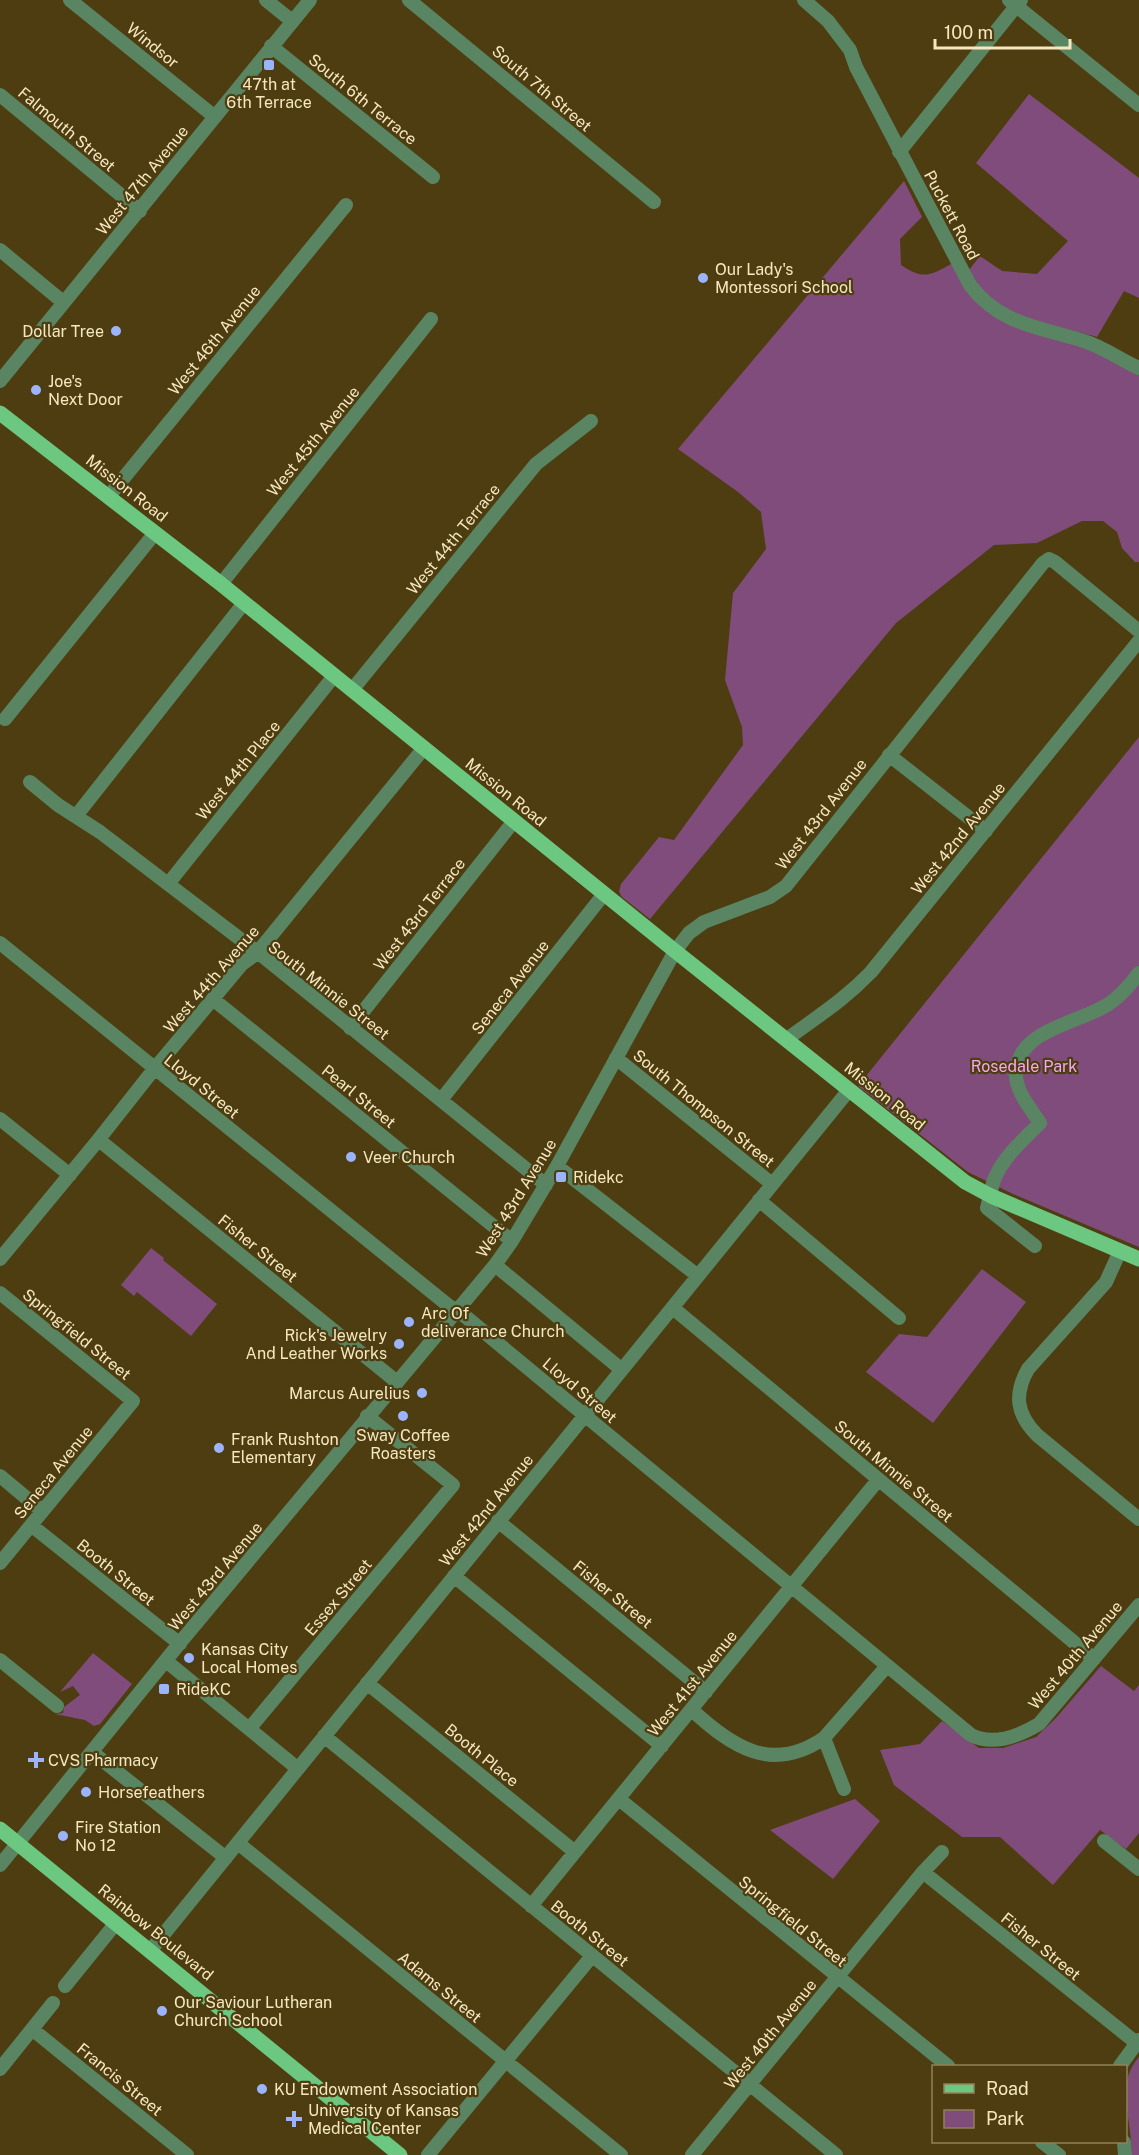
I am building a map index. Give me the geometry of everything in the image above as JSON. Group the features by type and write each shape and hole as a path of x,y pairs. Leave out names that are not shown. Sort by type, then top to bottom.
{"main road":[{"name":"Mission Road","path":"0,413 244,603 965,1182 991,1196 1139,1259"},
{"name":"Rainbow Boulevard","path":"0,1829 400,2155"}],"street":[{"name":"Windsor","path":"70,0 215,117"},
{"path":"266,0 292,21"},
{"name":"West 47th Avenue","path":"0,381 310,0"},
{"name":"South 7th Street","path":"409,0 654,202"},
{"name":"Puckett Road","path":"804,0 828,21 850,50 856,67 899,152 970,285 982,301 1001,314 1031,326 1087,342 1139,368"},
{"path":"899,152 1015,2 1139,105"},
{"name":"South 6th Terrace","path":"271,46 433,177"},
{"name":"Falmouth Street","path":"0,95 140,211"},
{"name":"West 46th Avenue","path":"109,496 346,205"},
{"path":"0,250 63,302"},
{"name":"West 45th Avenue","path":"220,584 431,319"},
{"name":"West 44th Terrace","path":"352,690 536,464 591,421"},
{"path":"6,718 155,533"},
{"name":"West 43rd Avenue","path":"0,1865 367,1416 495,1265 546,1185 675,951 689,933 704,922 770,897 786,886 1043,563 1049,559 1056,562 1139,631"},
{"path":"76,816 244,603"},
{"name":"West 42nd Avenue","path":"787,1039 826,1013 871,972 1139,641"},
{"name":"West 44th Place","path":"168,884 334,676"},
{"name":"West 44th Avenue","path":"0,1259 99,1140 154,1069 242,964 257,953 424,748"},
{"path":"889,755 986,831"},
{"name":"South Minnie Street","path":"30,782 267,959 546,1185"},
{"name":"West 43rd Terrace","path":"351,1028 514,821"},
{"name":"Seneca Avenue","path":"441,1100 604,894"},
{"name":"Lloyd Street","path":"0,942 154,1069 458,1311 971,1735 988,1740 1002,1739"},
{"path":"1035,1246 988,1211 987,1206 993,1181 999,1171 1017,1146 1040,1122 1022,1095 1016,1075 1020,1058 1029,1044 1044,1033 1081,1019 1108,1004 1129,987 1139,973"},
{"name":"Pearl Street","path":"214,1000 512,1241"},
{"name":"South Thompson Street","path":"616,1058 772,1184"},
{"name":"West 42nd Avenue","path":"150,1951 849,1090"},
{"path":"0,1119 70,1175"},
{"name":"Fisher Street","path":"99,1140 397,1382"},
{"path":"557,1166 698,1276"},
{"path":"759,1200 898,1317"},
{"path":"1120,1251 1106,1282 1028,1369 1020,1383 1019,1396 1020,1410 1029,1427 1139,1519"},
{"path":"495,1265 622,1370"},
{"name":"Springfield Street","path":"0,1293 133,1401"},
{"name":"South Minnie Street","path":"673,1308 1094,1659"},
{"name":"Seneca Avenue","path":"0,1563 133,1401"},
{"name":"Essex Street","path":"249,1729 453,1485 367,1416"},
{"path":"0,1476 42,1511"},
{"name":"West 41st Avenue","path":"531,1906 878,1480"},
{"name":"Fisher Street","path":"498,1521 706,1692"},
{"name":"Booth Street","path":"31,1525 180,1644"},
{"path":"453,1576 662,1746"},
{"name":"West 40th Avenue","path":"1002,1739 1029,1730 1039,1724 1139,1605"},
{"path":"0,1660 57,1706"},
{"path":"166,1662 297,1768"},
{"path":"692,1710 730,1742 748,1751 765,1755 787,1754 800,1751 824,1738 887,1666"},
{"name":"Booth Place","path":"368,1683 575,1852"},
{"name":"Booth Street","path":"324,1736 836,2155"},
{"path":"824,1738 844,1789"},
{"path":"92,1752 226,1858"},
{"name":"Springfield Street","path":"619,1799 946,2065"},
{"path":"1104,1841 1139,1869"},
{"name":"Adams Street","path":"238,1843 621,2155"},
{"name":"West 40th Avenue","path":"692,2155 923,1872 942,1852"},
{"name":"Fisher Street","path":"923,1872 1138,2042"},
{"path":"65,1986 116,1923"},
{"path":"428,2155 592,1956"},
{"path":"0,2069 53,2003"},
{"name":"Francis Street","path":"32,2029 187,2155"},
{"path":"1121,2065 1138,2042"},
{"path":"1043,2143 1059,2155"}],"green space":[{"path":"1029,94 1139,178 1139,298 1124,291 1097,337 1038,321 1008,310 984,294 969,270 980,256 1002,271 1037,274 1068,241 976,163"},
{"path":"904,181 922,217 900,239 901,265 915,273 927,274 953,263 972,294 1139,371 1139,562 1135,562 1122,548 1117,532 1103,521 1082,521 1037,543 994,545 896,623 650,919 622,897 619,892 621,884 659,837 674,840 743,745 742,727 725,680 733,593 766,549 761,512 738,492 678,449"},
{"name":"Rosedale Park","path":"1139,737 1139,1247 1013,1194 968,1172 858,1086"},
{"path":"151,1248 217,1304 191,1336 137,1292 134,1296 121,1285"},
{"path":"982,1269 1026,1302 933,1423 866,1372 899,1334 927,1337"},
{"path":"93,1653 132,1684 100,1724 94,1726 85,1720 55,1714 63,1713 64,1707 80,1695 73,1686 60,1692"},
{"path":"1101,1666 1134,1691 1139,1685 1139,1833 1126,1849 1100,1830 1053,1885 1000,1837 962,1837 894,1785 880,1750 920,1744 942,1721 979,1748 1003,1748 1036,1737 1055,1719"},
{"path":"855,1799 880,1821 833,1879 770,1830"},
{"path":"1139,2057 1139,2155 1131,2155 1127,2113 1127,2080 1131,2068"}],"place":[{"name":"47th at 6th Terrace","path":"269,65"},
{"name":"Our Lady's Montessori School","path":"703,278"},
{"name":"Dollar Tree","path":"116,331"},
{"name":"Joe's Next Door","path":"36,390"},
{"name":"Veer Church","path":"351,1157"},
{"name":"Ridekc","path":"561,1177"},
{"name":"Arc Of deliverance Church","path":"409,1322"},
{"name":"Rick's Jewelry And Leather Works","path":"399,1344"},
{"name":"Marcus Aurelius","path":"422,1393"},
{"name":"Sway Coffee Roasters","path":"403,1416"},
{"name":"Frank Rushton Elementary","path":"219,1448"},
{"name":"Kansas City Local Homes","path":"189,1658"},
{"name":"RideKC","path":"164,1689"},
{"name":"CVS Pharmacy","path":"36,1760"},
{"name":"Horsefeathers","path":"86,1792"},
{"name":"Fire Station No 12","path":"63,1836"},
{"name":"Our Saviour Lutheran Church School","path":"162,2011"},
{"name":"KU Endowment Association","path":"262,2089"},
{"name":"University of Kansas Medical Center","path":"294,2119"}]}
